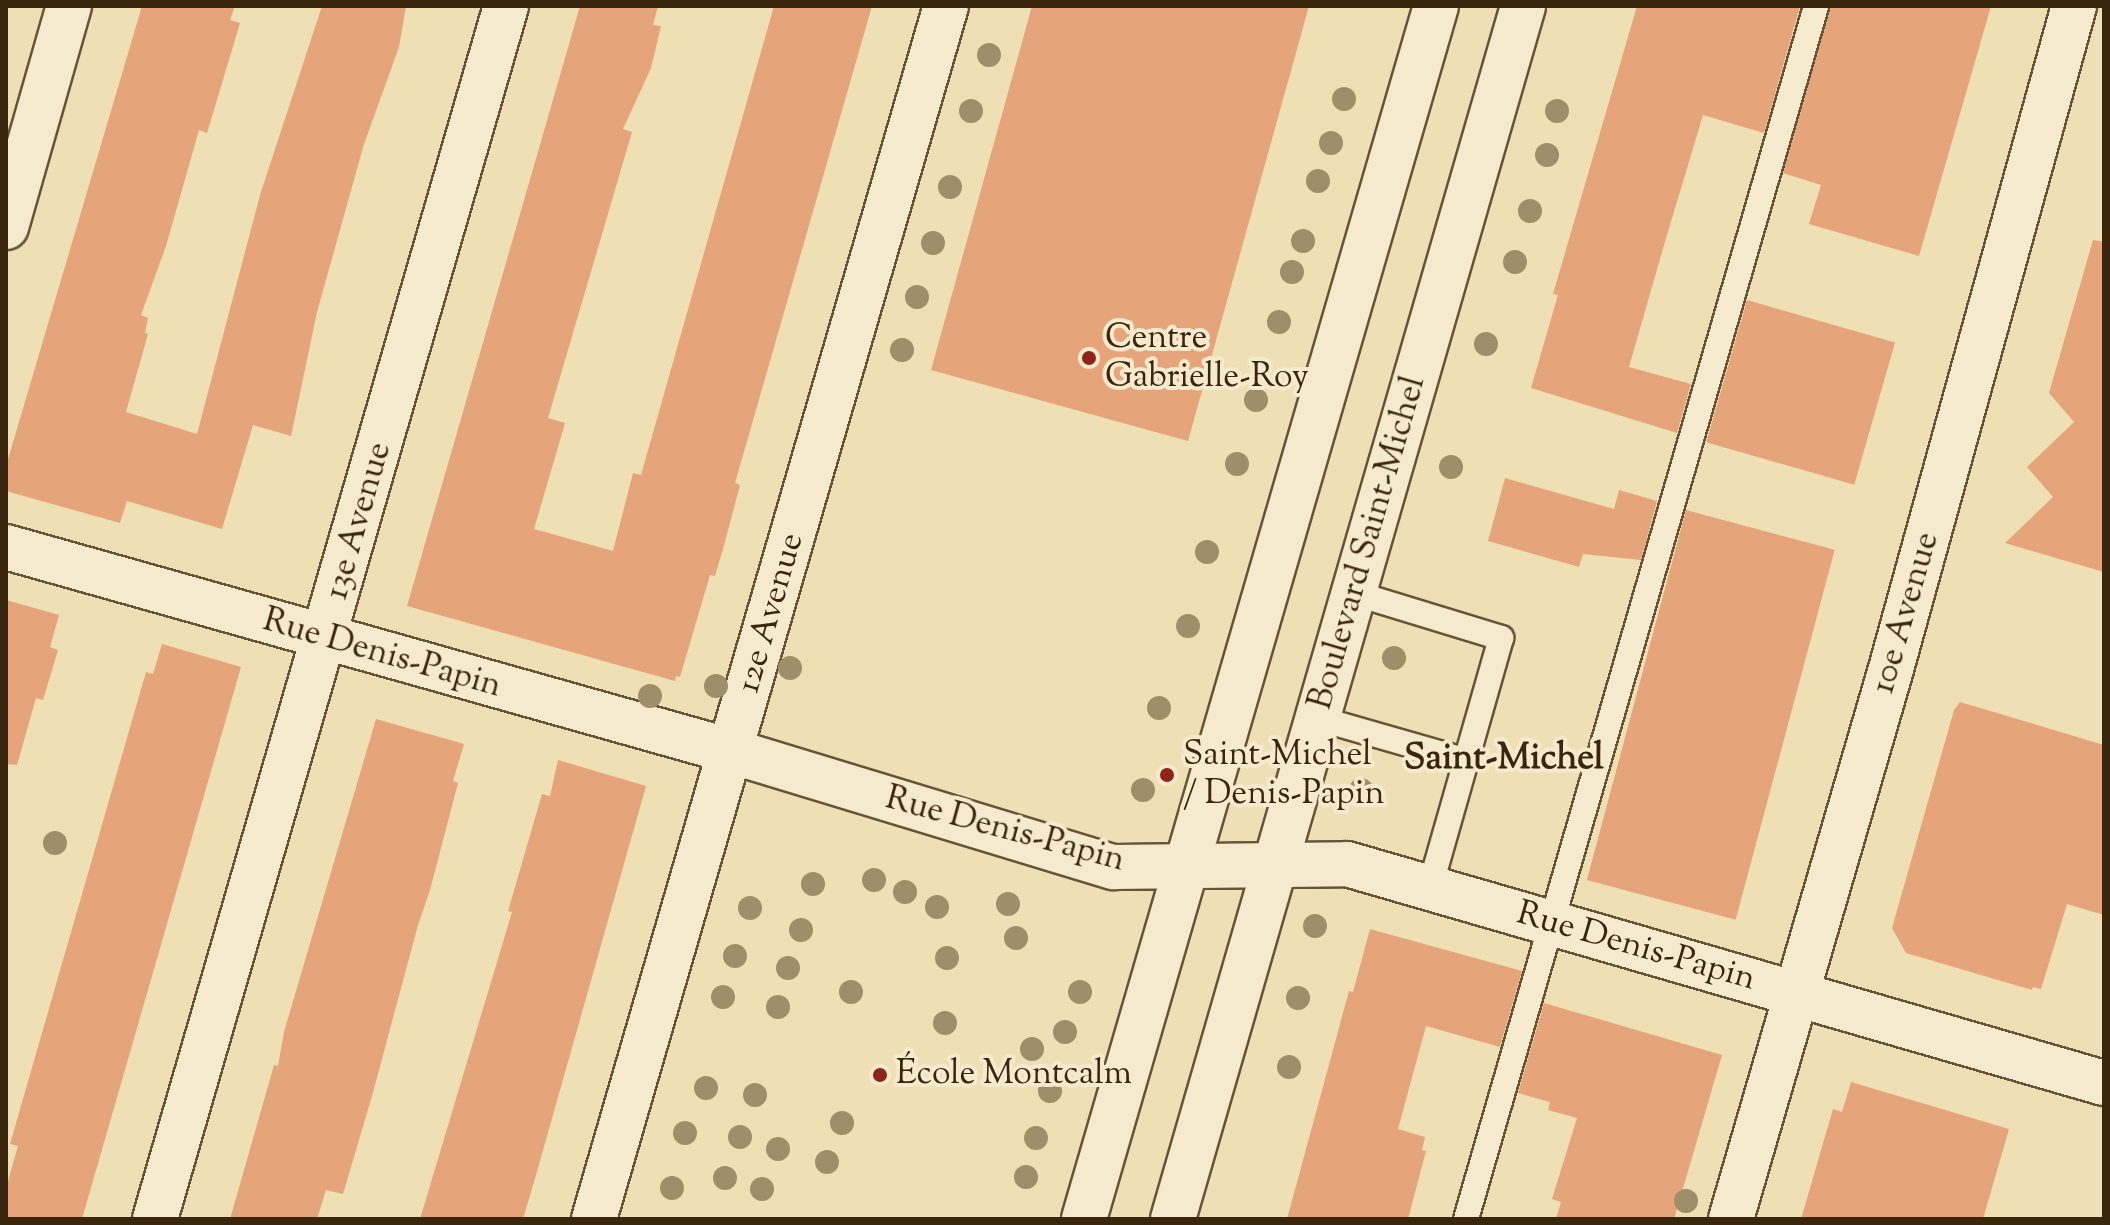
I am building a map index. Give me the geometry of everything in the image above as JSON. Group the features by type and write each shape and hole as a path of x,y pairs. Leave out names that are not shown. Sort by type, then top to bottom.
{"street":[{"path":"6,227 69,6"},
{"name":"13e Avenue","path":"155,1219 506,6"},
{"name":"12e Avenue","path":"594,1219 946,6"},
{"path":"1084,1219 1436,6"},
{"name":"Boulevard Saint-Michel","path":"1173,1219 1523,6"},
{"name":"10e Avenue","path":"1731,1219 1895,654 2074,6"},
{"name":"Rue Denis-Papin","path":"6,547 731,751 1114,867 1347,864 2104,1083"}],"lane":[{"path":"1466,1219 1816,6"},
{"path":"1354,593 1501,638 1430,888"},
{"path":"1317,718 1467,761"}],"building":[{"path":"142,6 235,6 230,20 240,23 207,133 199,130 166,246 141,315 148,318 145,333 148,334 126,412 197,434 260,195 322,6 406,6 399,47 364,144 317,312 291,436 253,425 222,529 127,501 120,523 6,491 6,466"},
{"path":"580,6 658,6 653,25 661,26 651,68 623,129 632,132 548,418 565,423 534,529 613,551 633,473 641,475 774,6 872,6 735,483 740,485 723,549 715,576 710,575 680,677 676,676 675,681 407,606"},
{"path":"1032,6 1309,6 1188,441 931,370"},
{"path":"1637,6 1800,6 1764,133 1703,115 1664,245 1629,367 1691,384 1677,433 1531,388 1558,295 1553,294"},
{"path":"1831,6 1991,6 1919,256 1809,224 1821,185 1783,173"},
{"path":"2093,240 2104,242 2104,572 2005,543 2053,497 2027,467 2074,422 2049,393"},
{"path":"1747,300 1895,342 1854,485 1706,442"},
{"path":"1505,478 1614,509 1619,490 1657,501 1641,560 1583,554 1579,567 1488,541"},
{"path":"1686,510 1835,550 1736,920 1587,880"},
{"path":"6,600 59,615 50,647 58,650 43,700 36,698 17,765 6,764"},
{"path":"162,644 241,667 82,1219 6,1219 6,1188 18,1146 10,1144 146,672 153,674"},
{"path":"1960,702 2104,745 2104,915 2067,904 2041,989 2033,987 2032,990 1906,953 1892,928 1954,710"},
{"path":"376,719 464,744 453,781 458,783 372,1096 343,1194 326,1190 317,1219 230,1219 274,1065 278,1066 284,1032"},
{"path":"558,760 646,786 523,1219 420,1219 512,912 508,911 542,794 550,796"},
{"path":"1370,929 1522,971 1500,1047 1426,1026 1398,1129 1425,1137 1422,1150 1426,1151 1408,1219 1287,1219 1349,991 1353,992"},
{"path":"1544,1003 1722,1055 1674,1219 1556,1219 1561,1202 1552,1199 1577,1118 1548,1110 1550,1102 1518,1093"},
{"path":"1851,1082 2009,1129 1983,1219 1801,1219 1833,1109 1842,1112"}],"place":[{"name":"Centre Gabrielle-Roy","path":"1089,358"},
{"name":"Saint-Michel / Denis-Papin","path":"1167,775"},
{"name":"École Montcalm","path":"880,1075"}],"district":[{"name":"Saint-Michel","path":"1504,760"}]}
